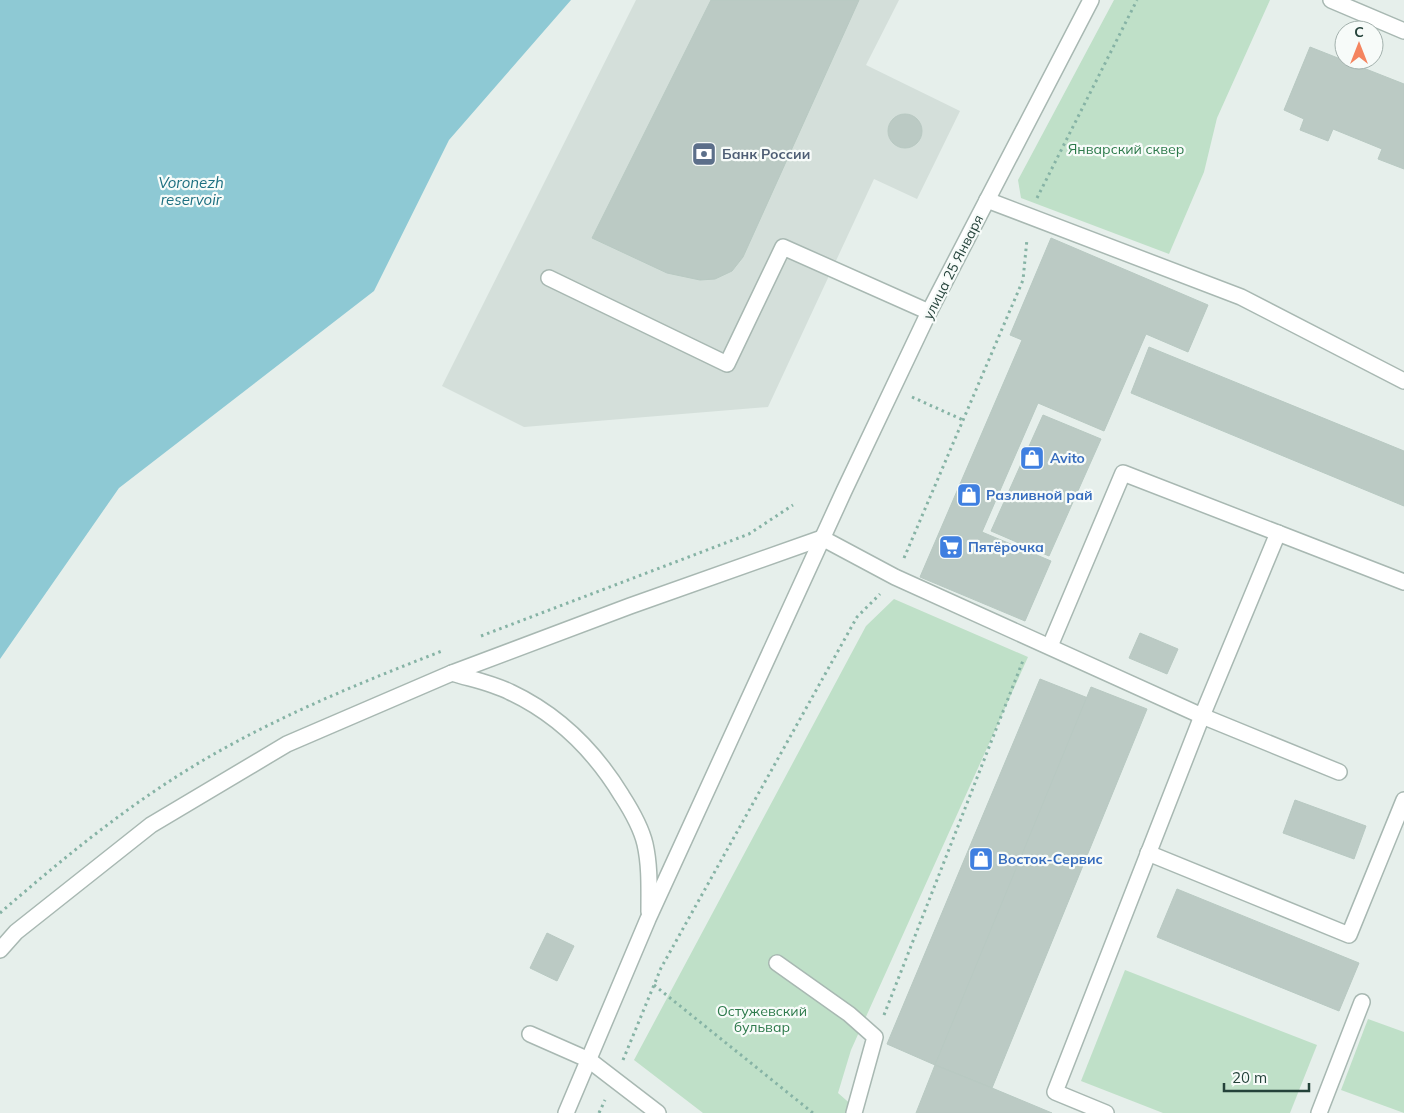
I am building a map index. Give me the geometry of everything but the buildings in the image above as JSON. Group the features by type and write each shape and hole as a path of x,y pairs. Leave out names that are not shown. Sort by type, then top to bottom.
{"street":[{"name":"улица 25 Января","path":"566,1113 648,919 822,538 929,312 1091,0"},
{"path":"1330,0 1404,31"},
{"path":"987,200 1241,297 1404,381"},
{"path":"550,278 727,364 783,247 929,312"},
{"path":"1050,646 1123,473 1404,582"},
{"path":"1106,1113 1055,1092 1202,716 1278,533"},
{"path":"0,950 16,932 151,825 287,744 452,673 630,606 822,538 895,578 1050,646 1202,716 1339,772"},
{"path":"452,673 508,691 545,711 576,735 605,768 631,810 644,843 649,881 648,919"},
{"path":"1148,853 1349,935 1404,800"},
{"path":"777,963 849,1014 875,1037 854,1113"},
{"path":"1319,1113 1362,1002"},
{"path":"530,1034 589,1060 658,1113"}],"path":[{"path":"909,395 963,420"},
{"path":"875,1037 1031,639"},
{"path":"654,985 813,1113"}],"shaded area":[{"path":"636,0 899,0 866,65 960,111 917,199 874,179 768,407 524,427 442,386"}],"green space":[{"name":"Январский сквер","path":"1114,0 1270,0 1217,118 1204,172 1169,254 1021,198 1018,180"},
{"name":"Остужевский бульвар","path":"894,599 1028,657 851,1050 838,1093 861,1113 703,1113 634,1060 866,626"},
{"path":"1125,970 1317,1045 1290,1113 1163,1113 1081,1081"},
{"path":"1368,1019 1404,1032 1404,1113 1341,1090"}],"water":[{"name":"Voronezh reservoir","path":"0,0 571,0 449,140 374,291 119,488 0,659"}],"place":[{"name":"Банк России","path":"704,154"},
{"name":"Avito","path":"1032,458"},
{"name":"Разливной рай","path":"969,495"},
{"name":"Пятёрочка","path":"951,547"},
{"name":"Восток-Сервис","path":"981,859"}]}
